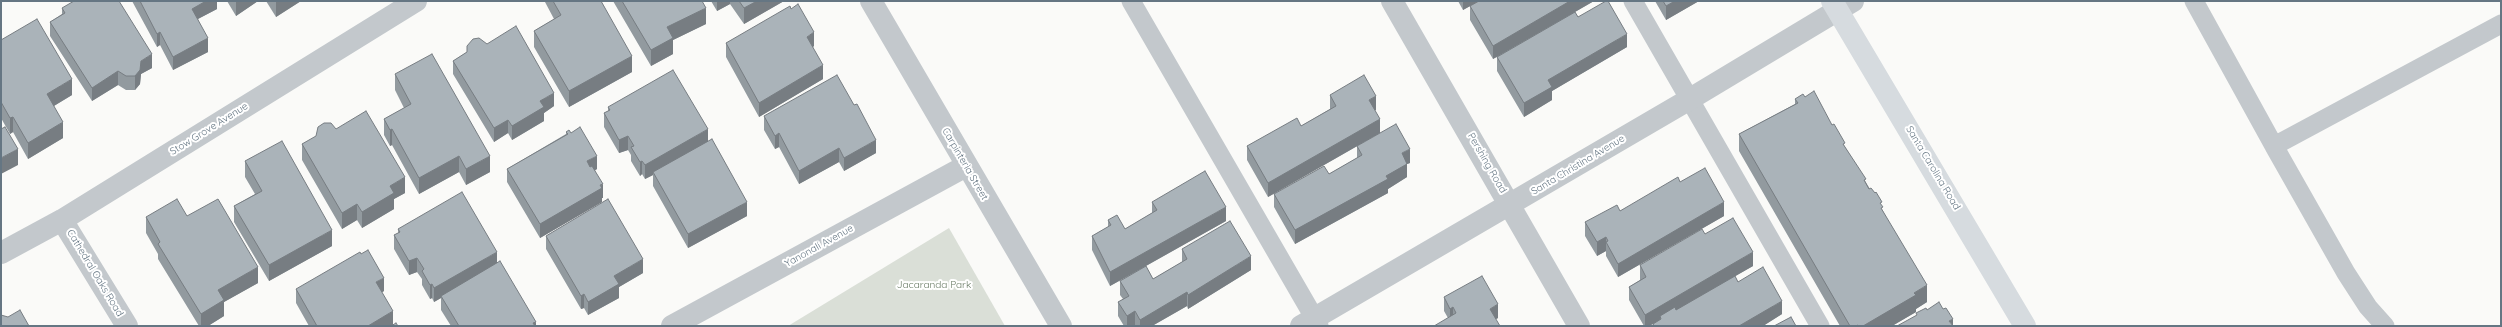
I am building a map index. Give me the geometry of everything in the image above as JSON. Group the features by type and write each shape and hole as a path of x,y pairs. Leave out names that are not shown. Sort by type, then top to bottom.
{"street":[{"name":"Carpinteria Street","path":"871,1 966,166 1061,326"},
{"name":"Pershing Road","path":"1392,1 1511,205 1579,326"},
{"name":"Stow Grove Avenue","path":"1,253 62,220 403,4"},
{"name":"Santa Christina Avenue","path":"1311,324 1690,99 1841,4"},
{"name":"Santa Carolina Road","path":"1841,4 2025,326"},
{"name":"Yanonali Avenue","path":"672,326 966,166"},
{"name":"Cathedral Oaks Road","path":"62,220 127,326"}],"lane":[{"path":"1131,1 1311,324"},
{"path":"1633,1 1820,326"},
{"path":"2194,1 2346,273 2368,307 2385,326"},
{"path":"2274,146 2501,24"}],"green space":[{"name":"Jacaranda Park","path":"949,228 1005,326 788,326"}],"building":[{"path":"74,1 119,1 152,54 141,61 140,70 135,76 126,76 118,71 92,88 50,22 65,13 62,8"},
{"path":"140,1 206,1 192,9 208,38 173,57 160,32 157,34"},
{"path":"553,1 601,1 632,56 569,91 534,31 561,15"},
{"path":"622,1 702,1 706,8 667,27 673,38 651,50"},
{"path":"739,1 757,1 744,8"},
{"path":"1479,1 1570,1 1493,46 1470,6"},
{"path":"1608,1 1627,34 1548,80 1552,87 1524,103 1497,57 1575,12 1578,17"},
{"path":"1663,1 1675,1 1666,6"},
{"path":"798,4 814,32 807,37 823,65 759,103 726,43 790,6 791,9"},
{"path":"37,19 72,79 47,94 63,122 28,143 13,117 10,118 1,102 1,40"},
{"path":"516,26 554,93 540,101 544,107 512,126 508,120 494,128 453,61 467,52 467,46 473,39 479,38 487,44"},
{"path":"432,54 490,156 466,169 459,156 419,178 392,129 390,130 384,119 411,104 395,74"},
{"path":"673,70 708,129 645,165 642,161 640,162 631,147 634,146 628,136 619,140 604,113 610,110 608,107"},
{"path":"837,75 854,105 857,104 876,140 844,158 839,148 799,171 779,133 775,136 764,116"},
{"path":"1364,75 1376,96 1369,100 1380,119 1268,183 1247,146 1297,118 1301,126 1336,106 1330,95"},
{"path":"1814,91 1832,125 1834,124 1845,143 1843,144 1866,179 1864,180 1869,189 1871,188 1875,193 1876,192 1882,202 1880,203 1883,207 1881,208 1927,285 1914,293 1916,295 1863,326 1850,326 1739,134 1798,103 1795,99 1803,94 1805,97"},
{"path":"366,111 405,177 390,186 394,193 362,212 357,204 342,213 302,144 316,136 318,127 324,123 331,123 336,129"},
{"path":"1396,124 1410,149 1402,153 1407,164 1386,176 1388,179 1295,230 1274,194 1324,166 1329,174 1362,155 1357,146"},
{"path":"5,127 18,149 1,158 1,129"},
{"path":"580,127 597,156 587,161 590,167 592,166 603,184 600,185 602,188 540,224 507,169 568,134 566,132 569,130 571,133"},
{"path":"712,139 747,202 688,234 653,172"},
{"path":"282,141 332,230 269,265 234,206 262,191 245,161"},
{"path":"1705,168 1724,202 1618,264 1606,242 1608,241 1606,237 1597,242 1585,222 1617,205 1620,211 1678,177 1680,182"},
{"path":"1205,171 1226,207 1110,272 1092,236 1111,225 1108,220 1117,215 1125,229 1157,210 1152,202"},
{"path":"462,192 497,252 434,288 432,284 430,285 422,271 424,269 417,258 409,261 394,235 400,232 398,229"},
{"path":"177,199 187,216 218,199 258,267 218,290 224,300 201,314 158,244 160,242 146,217"},
{"path":"608,199 643,259 614,276 619,284 588,302 584,294 581,296 546,236"},
{"path":"1733,218 1753,252 1645,315 1629,287 1646,277 1640,265 1702,229 1705,234"},
{"path":"1230,221 1251,256 1188,295 1187,292 1140,320 1135,311 1127,316 1118,302 1129,296 1120,281 1146,266 1153,279 1187,259 1182,249"},
{"path":"368,250 384,278 376,282 393,311 368,326 317,326 296,289 360,252 361,254"},
{"path":"500,261 536,322 533,323 535,326 459,326 441,296"},
{"path":"1763,267 1782,301 1739,326 1654,326 1653,324 1661,319 1660,316 1675,307 1676,310 1735,276 1738,282"},
{"path":"1482,276 1498,304 1490,309 1500,326 1434,326 1456,313 1453,307 1450,309 1444,297"},
{"path":"1939,302 1943,309 1946,308 1953,319 1949,321 1953,326 1897,326 1917,315 1916,313 1926,308 1927,310"},
{"path":"20,310 29,326 1,326 1,315 8,317"},
{"path":"1791,317 1796,326 1774,326"},
{"path":"396,323 398,326 391,326"}]}
